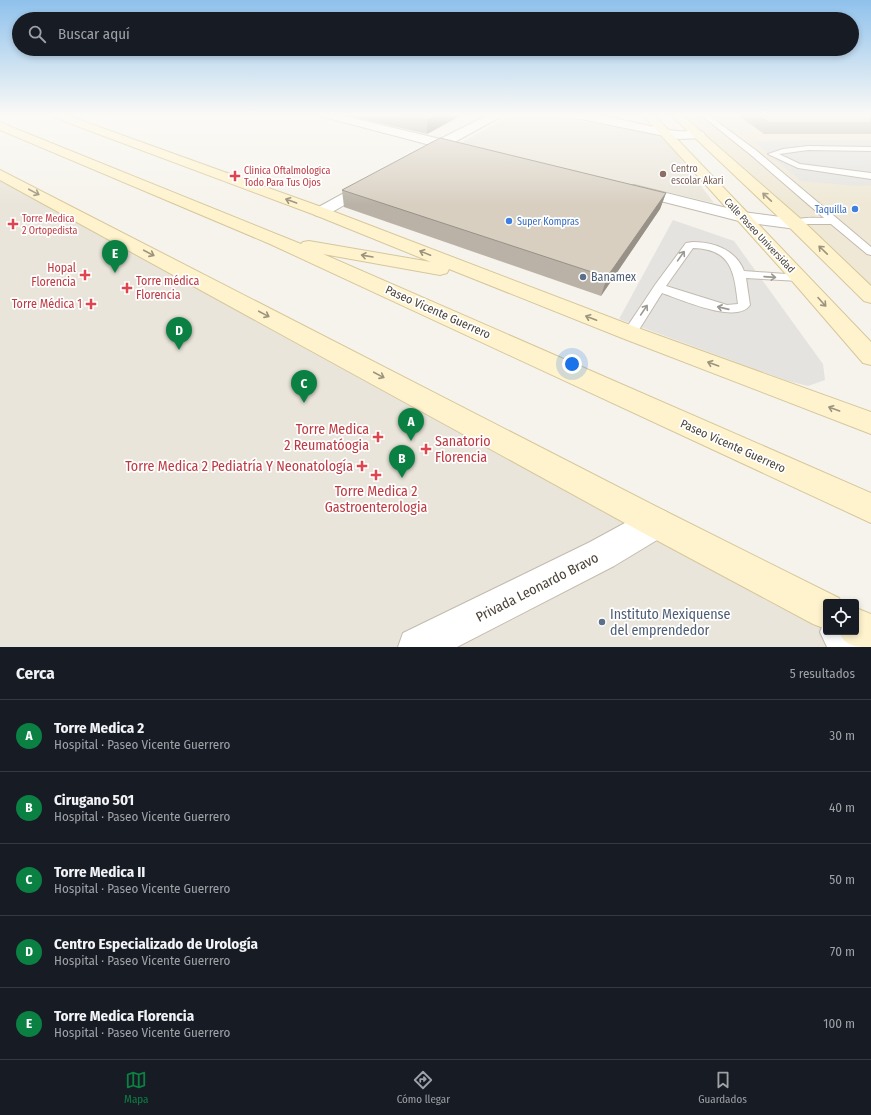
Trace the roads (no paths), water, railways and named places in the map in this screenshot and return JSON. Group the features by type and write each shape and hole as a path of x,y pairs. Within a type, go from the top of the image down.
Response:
{"main road":[{"name":"Paseo Vicente Guerrero","path":"46,145 276,240 871,508"},
{"path":"141,145 321,212 630,333 871,423"},
{"name":"Calle Paseo Universidad","path":"676,145 800,278 871,357"},
{"path":"710,145 796,224 871,297"},
{"path":"1,175 822,611"},
{"path":"276,240 488,278"},
{"path":"859,629 871,635"}],"street":[{"path":"422,155 440,145"},
{"path":"447,145 473,151"},
{"path":"321,212 381,178"},
{"path":"620,187 743,217 796,224"},
{"name":"Privada Leonardo Bravo","path":"417,647 602,554 656,523"},
{"path":"842,635 853,647"}],"lane":[{"path":"744,145 832,221 871,252"},
{"path":"772,154 782,150 802,148 871,149"},
{"path":"754,153 772,154 798,166 871,176"},
{"path":"796,224 805,221 832,221"},
{"path":"630,333 659,288 690,245 699,244 726,252 734,259 740,274 744,305 735,310 726,309 659,288"},
{"path":"740,274 800,278"}],"place":[{"name":"Centro escolar Akari","path":"663,174"},
{"name":"Clinica Oftalmologica Todo Para Tus Ojos","path":"235,176"},
{"name":"Taquilla","path":"855,209"},
{"name":"Super Kompras","path":"509,221"},
{"name":"Torre Medica 2 Ortopedista","path":"13,224"},
{"name":"Torre Medica Florencia","path":"115,273"},
{"name":"Hopal Florencia","path":"85,275"},
{"name":"Banamex","path":"583,277"},
{"name":"Torre médica Florencia","path":"127,288"},
{"name":"Torre Médica 1","path":"91,304"},
{"name":"Centro Especializado de Urología","path":"179,350"},
{"name":"Torre Medica II","path":"304,403"},
{"name":"Torre Medica 2 Reumatóogia","path":"378,437"},
{"name":"Torre Medica 2","path":"411,441"},
{"name":"Sanatorio Florencia","path":"426,449"},
{"name":"Torre Medica 2 Pediatría Y Neonatología","path":"362,466"},
{"name":"Torre Medica 2 Gastroenterologia","path":"376,475"},
{"name":"Cirugano 501","path":"402,478"},
{"name":"Instituto Mexiquense del emprendedor","path":"602,622"}]}
